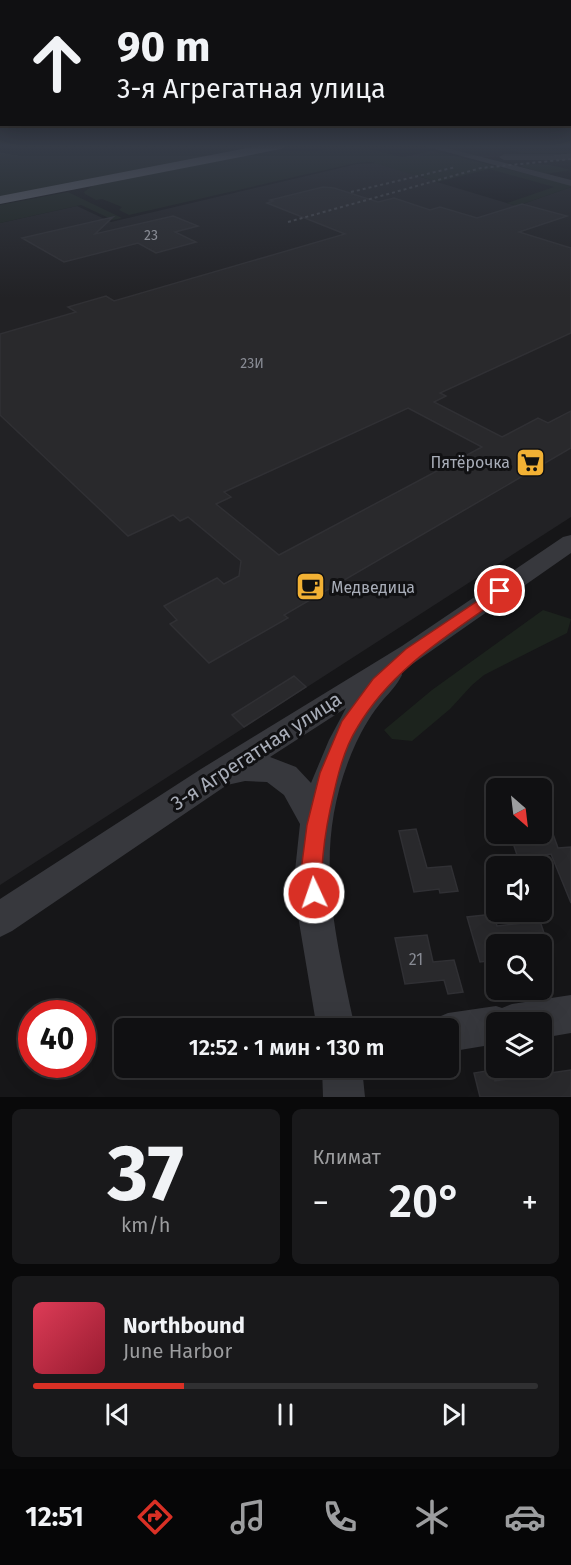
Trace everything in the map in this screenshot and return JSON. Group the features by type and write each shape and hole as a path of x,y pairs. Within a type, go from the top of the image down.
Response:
{"highway":[{"path":"0,200 19,196"}],"street":[{"name":"3-я Агрегатная улица","path":"0,919 212,778 411,653 571,542"},
{"path":"334,1018 316,915 312,871 317,825 329,773 349,726 379,684 411,653"},
{"path":"212,778 236,769 260,768 280,772 296,785 317,825"},
{"path":"552,1017 571,1014"},
{"path":"459,1031 486,1027"},
{"path":"343,1078 344,1097"}],"shaded area":[{"path":"46,196 77,196 122,218 113,220 81,205 0,223 0,205"},
{"path":"89,196 211,196 129,215 119,210 122,207 102,199 96,200"},
{"path":"220,196 484,196 517,206 545,196 571,196 571,517 0,885 0,223 77,206 111,222"},
{"path":"527,196 545,196 517,206 507,203"},
{"path":"543,610 571,619 567,633 484,675 450,709 412,741 392,739 384,730 432,690"}],"building":[{"path":"286,196 360,196 378,202 394,198 430,210 440,207 477,218 522,204 567,216 519,232 571,248 571,333 440,393 446,396 434,402 502,437 538,418 548,423 571,411 571,448 284,615 288,618 209,663 170,624 177,620 164,606 217,578 224,584 239,576 241,561 188,517 180,521 173,515 128,536 0,415 0,334 76,312 68,307 106,296 114,301 345,234 267,203 273,201 270,200","holes":["408,408 482,447 279,555 216,504 231,497 224,492"]},
{"path":"173,216 198,226 175,232 196,242 156,253 138,243 64,262 22,238 113,217 95,234"},
{"path":"294,676 306,687 244,727 232,715"},
{"path":"416,829 427,868 451,866 458,891 440,893 439,889 414,892 399,831"},
{"path":"552,834 558,848 571,847 571,903 551,854 517,856 513,844 552,844"},
{"path":"486,915 486,922 496,922 497,926 540,922 544,934 486,934 486,961 480,962 467,917"},
{"path":"427,935 433,962 454,960 463,992 448,994 444,980 405,984 395,938"},
{"path":"571,1070 571,1097 480,1097 474,1073 486,1071 486,1078 494,1078 495,1081 516,1078 552,1078 552,1073"}],"railway":[{"path":"288,222 380,196"}],"place":[{"name":"Пятёрочка","path":"531,462"},
{"name":"Медведица","path":"310,587"}],"route":[{"path":"314,893 312,871 317,825 329,773 349,726 379,684 411,653 500,591"}]}
